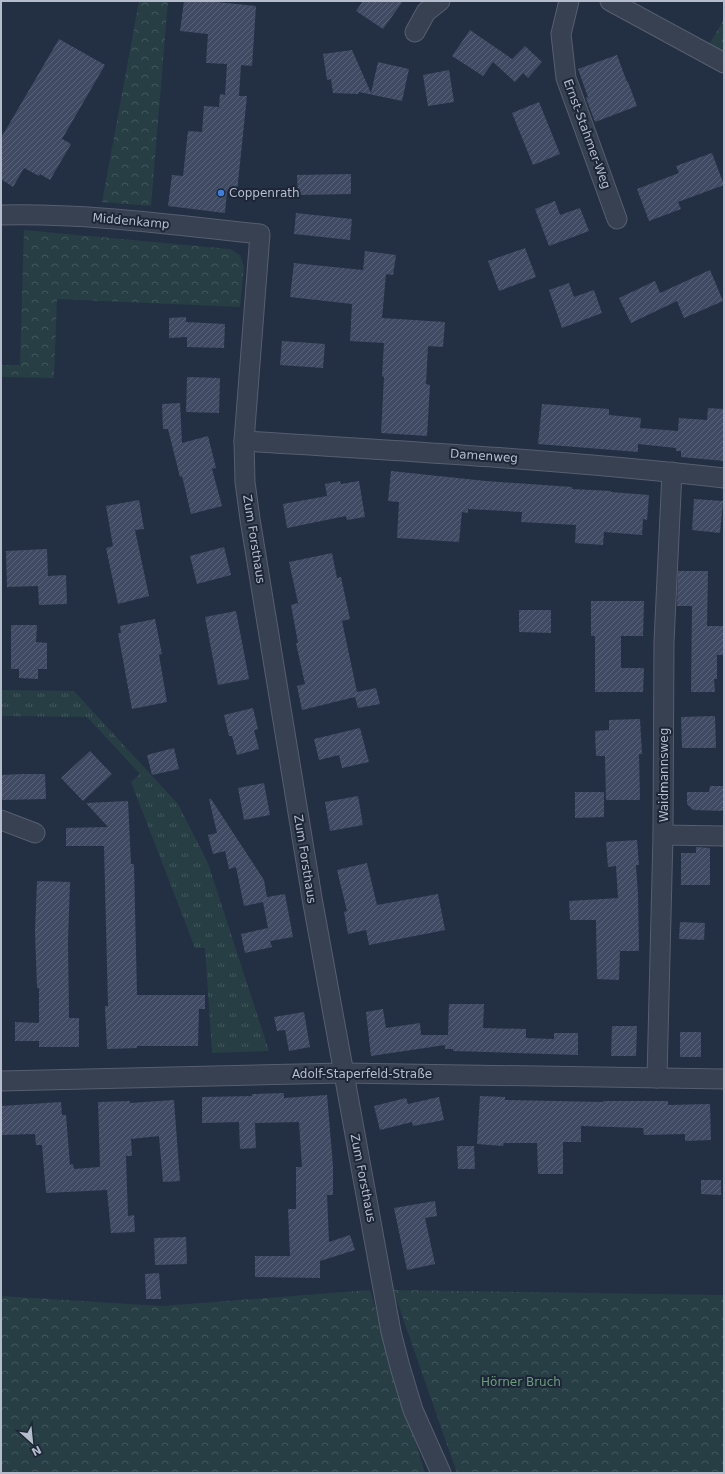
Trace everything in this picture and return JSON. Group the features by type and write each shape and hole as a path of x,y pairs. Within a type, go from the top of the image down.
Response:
{"street":[{"path":"415,32 426,12 440,1"},
{"name":"Ernst-Stahmer-Weg","path":"569,1 561,34 566,78 618,218"},
{"path":"610,1 724,63"},
{"name":"Middenkamp","path":"1,215 32,214 93,217 260,234"},
{"name":"Zum Forsthaus","path":"260,234 244,442 245,482 312,898 391,1332 413,1410 441,1473"},
{"name":"Damenweg","path":"244,442 438,453 672,472 724,478"},
{"name":"Waidmannsweg","path":"657,1078 663,835 664,642 672,472"},
{"path":"1,820 35,833"},
{"path":"663,835 724,836"},
{"name":"Adolf-Staperfeld-Straße","path":"1,1082 343,1073 724,1080"}],"green space":[{"path":"139,1 168,1 151,206 102,202"},
{"path":"724,19 724,66 703,55"},
{"path":"24,230 230,249 240,255 244,267 240,307 57,299 54,378 1,377 1,365 20,365"},
{"path":"1,690 74,691 178,804 208,863 269,1051 212,1053 205,948 195,948 131,782 140,774 87,717 1,716"},
{"path":"370,1290 425,1473 1,1473 1,1296 162,1306"},
{"name":"Hörner Bruch","path":"393,1290 724,1295 724,1473 457,1473"}],"building":[{"path":"184,1 216,1 256,6 252,66 241,65 239,96 247,96 237,192 227,191 225,213 168,206 172,175 183,176 188,131 202,132 204,106 219,107 220,94 225,95 227,64 206,63 208,34 180,31"},
{"path":"363,1 403,1 383,29 356,11"},
{"path":"470,30 512,59 525,46 542,62 528,78 523,73 515,82 493,62 483,76 452,56"},
{"path":"59,39 105,65 62,139 71,144 50,180 40,174 39,176 24,168 13,187 1,179 1,138"},
{"path":"352,50 371,93 378,62 409,69 402,101 359,92 358,94 333,93 331,79 327,80 323,54"},
{"path":"617,55 637,106 595,122 586,98 588,97 578,69"},
{"path":"449,70 454,102 428,106 423,75"},
{"path":"539,102 560,154 533,165 512,113"},
{"path":"712,153 724,185 678,202 681,209 649,221 637,189 679,173 676,166"},
{"path":"351,174 351,194 298,195 297,175"},
{"path":"555,201 560,215 580,208 589,231 549,246 535,209"},
{"path":"296,213 352,219 350,240 294,234"},
{"path":"525,248 536,277 499,291 488,261"},
{"path":"365,251 396,255 393,275 386,274 382,318 445,322 443,347 428,346 426,384 430,385 427,436 381,433 384,343 350,341 352,304 290,297 294,263 363,270"},
{"path":"710,270 723,301 684,318 677,301 631,323 619,298 655,281 660,293"},
{"path":"569,283 574,297 594,290 602,313 562,328 549,290"},
{"path":"186,317 186,322 225,324 224,348 187,347 187,337 169,338 169,318"},
{"path":"282,341 325,344 323,368 280,365"},
{"path":"187,377 220,378 219,413 186,412"},
{"path":"180,403 182,443 208,436 216,468 212,469 222,506 191,514 182,476 180,477 168,429 163,429 162,404"},
{"path":"542,404 609,409 609,415 641,418 640,428 678,431 679,418 707,420 708,408 724,409 724,461 681,457 681,451 676,451 676,448 638,444 638,452 538,444"},
{"path":"391,471 649,495 647,520 643,519 642,535 604,532 603,545 575,543 576,525 521,522 522,512 468,509 468,513 462,512 459,542 397,538 399,502 388,501"},
{"path":"340,481 341,484 359,481 365,517 347,520 346,516 287,528 283,504 327,496 325,484"},
{"path":"694,499 723,501 720,533 692,530"},
{"path":"139,500 144,529 135,530 149,596 118,604 106,548 113,546 106,506"},
{"path":"224,547 231,575 197,584 190,556"},
{"path":"47,549 48,576 66,575 67,604 39,605 38,586 7,587 6,551"},
{"path":"332,553 337,578 341,577 350,619 342,621 357,692 376,688 380,704 358,708 355,697 302,710 297,686 305,684 296,643 298,643 291,605 298,603 289,562"},
{"path":"678,571 708,571 707,626 724,626 724,655 717,655 717,679 714,679 715,692 691,692 692,606 677,606"},
{"path":"591,601 644,601 643,636 621,636 621,668 644,668 643,692 595,692 595,636 591,636"},
{"path":"519,610 551,610 551,633 519,632"},
{"path":"236,611 249,679 218,685 205,617"},
{"path":"155,619 162,654 159,655 167,702 132,709 118,633 121,633 120,626"},
{"path":"11,625 37,625 36,642 47,643 47,669 38,669 38,679 19,678 19,669 11,669"},
{"path":"253,708 258,729 254,730 259,749 237,755 232,736 229,736 224,715"},
{"path":"715,716 716,748 682,748 681,717"},
{"path":"640,719 642,754 639,754 640,800 606,800 605,756 596,756 595,731 609,730 609,720"},
{"path":"360,728 369,762 342,768 339,755 319,760 314,739"},
{"path":"174,748 179,769 152,775 147,755"},
{"path":"90,751 112,774 83,801 61,778"},
{"path":"45,774 46,799 1,800 1,775"},
{"path":"264,783 270,815 244,820 238,788"},
{"path":"710,786 724,786 724,811 693,810 687,804 687,792 709,792"},
{"path":"575,792 604,792 604,817 575,818"},
{"path":"358,796 363,825 330,831 325,802"},
{"path":"209,799 211,799 264,880 267,897 285,894 293,937 270,941 272,947 245,953 241,934 268,928 263,902 244,906 236,867 229,869 225,851 213,854 208,835 217,833"},
{"path":"128,801 131,864 134,864 137,995 205,995 205,1009 199,1009 198,1046 137,1046 137,1048 107,1049 105,1006 108,1006 104,846 66,846 66,828 108,827 86,803"},
{"path":"637,840 639,865 636,865 639,951 620,951 619,980 597,979 596,920 570,920 569,901 618,898 616,866 608,867 606,842"},
{"path":"696,847 710,848 710,885 681,885 681,853 696,853"},
{"path":"367,863 377,905 438,894 445,930 369,945 366,930 348,934 344,912 347,911 337,870"},
{"path":"37,881 70,882 68,941 69,1018 79,1018 79,1047 39,1047 39,1041 15,1041 15,1022 39,1023 39,988 37,988 35,931"},
{"path":"680,922 705,923 704,940 679,939"},
{"path":"449,1004 484,1004 483,1028 526,1029 526,1038 554,1039 554,1033 578,1033 578,1055 453,1051 453,1049 445,1049 445,1045 371,1056 366,1012 383,1009 386,1028 420,1023 421,1035 448,1035"},
{"path":"304,1012 310,1047 289,1051 285,1030 277,1031 274,1017"},
{"path":"612,1026 637,1026 636,1056 611,1056"},
{"path":"680,1032 701,1032 701,1057 680,1057"},
{"path":"284,1093 284,1098 327,1095 333,1166 333,1195 327,1195 329,1242 350,1235 355,1250 320,1261 320,1278 255,1277 255,1256 290,1256 288,1209 296,1209 296,1167 302,1167 299,1122 255,1123 256,1148 240,1149 239,1122 202,1123 202,1097 252,1096 252,1094"},
{"path":"480,1096 505,1097 505,1100 603,1102 668,1101 668,1105 710,1104 711,1140 685,1141 685,1134 644,1135 643,1128 581,1126 581,1142 563,1142 563,1174 538,1174 537,1143 504,1143 503,1146 477,1144"},
{"path":"439,1097 444,1120 413,1126 412,1122 380,1130 374,1106 406,1098 408,1104"},
{"path":"174,1100 180,1181 163,1182 159,1136 131,1139 132,1156 126,1156 128,1216 134,1215 135,1232 111,1233 107,1190 46,1193 42,1145 36,1145 35,1134 1,1135 1,1106 61,1102 62,1115 66,1115 70,1165 73,1164 74,1169 100,1167 98,1102 130,1101 130,1103"},
{"path":"457,1146 474,1146 475,1169 458,1169"},
{"path":"701,1180 721,1180 721,1195 701,1194"},
{"path":"435,1201 437,1216 425,1218 435,1264 407,1270 394,1208"},
{"path":"186,1237 187,1264 155,1265 154,1238"},
{"path":"159,1273 161,1299 146,1299 145,1274"}],"place":[{"name":"Coppenrath","path":"221,193"}]}
